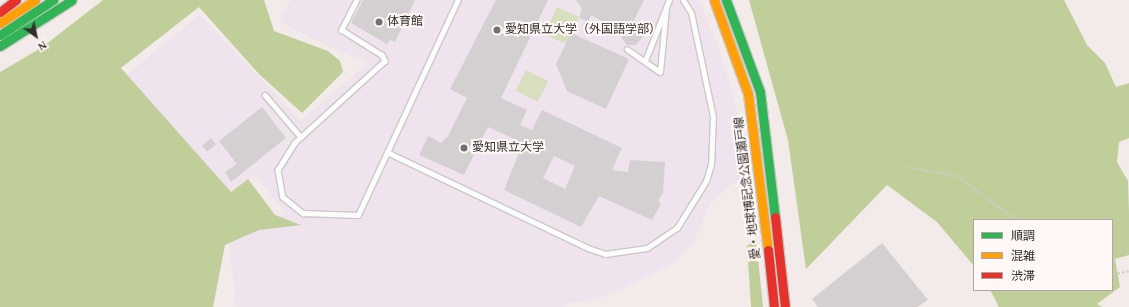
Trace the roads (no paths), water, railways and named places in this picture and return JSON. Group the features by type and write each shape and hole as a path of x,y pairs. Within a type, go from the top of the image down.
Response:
{"main road":[{"path":"0,12 16,0"},
{"path":"0,23 35,0"},
{"path":"0,35 53,0"},
{"path":"0,46 72,0"},
{"name":"愛・地球博記念公園瀬戸線","path":"714,0 748,94 758,153 774,307"},
{"name":"愛・地球博記念公園瀬戸線","path":"726,0 760,92 785,307"}],"lane":[{"path":"357,0 342,30 382,55 385,61 300,137 278,170 278,180 283,197 303,213 358,215 458,0"},
{"path":"644,61 669,0"},
{"path":"387,152 588,248 605,254 647,248 677,228 706,181 711,165 714,117 691,13 683,0"},
{"path":"627,49 660,72 666,10"},
{"path":"265,95 300,137"}],"place":[{"name":"体育館","path":"379,22"},
{"name":"愛知県立大学（外国語学部）","path":"497,30"},
{"name":"愛知県立大学","path":"464,148"}]}
